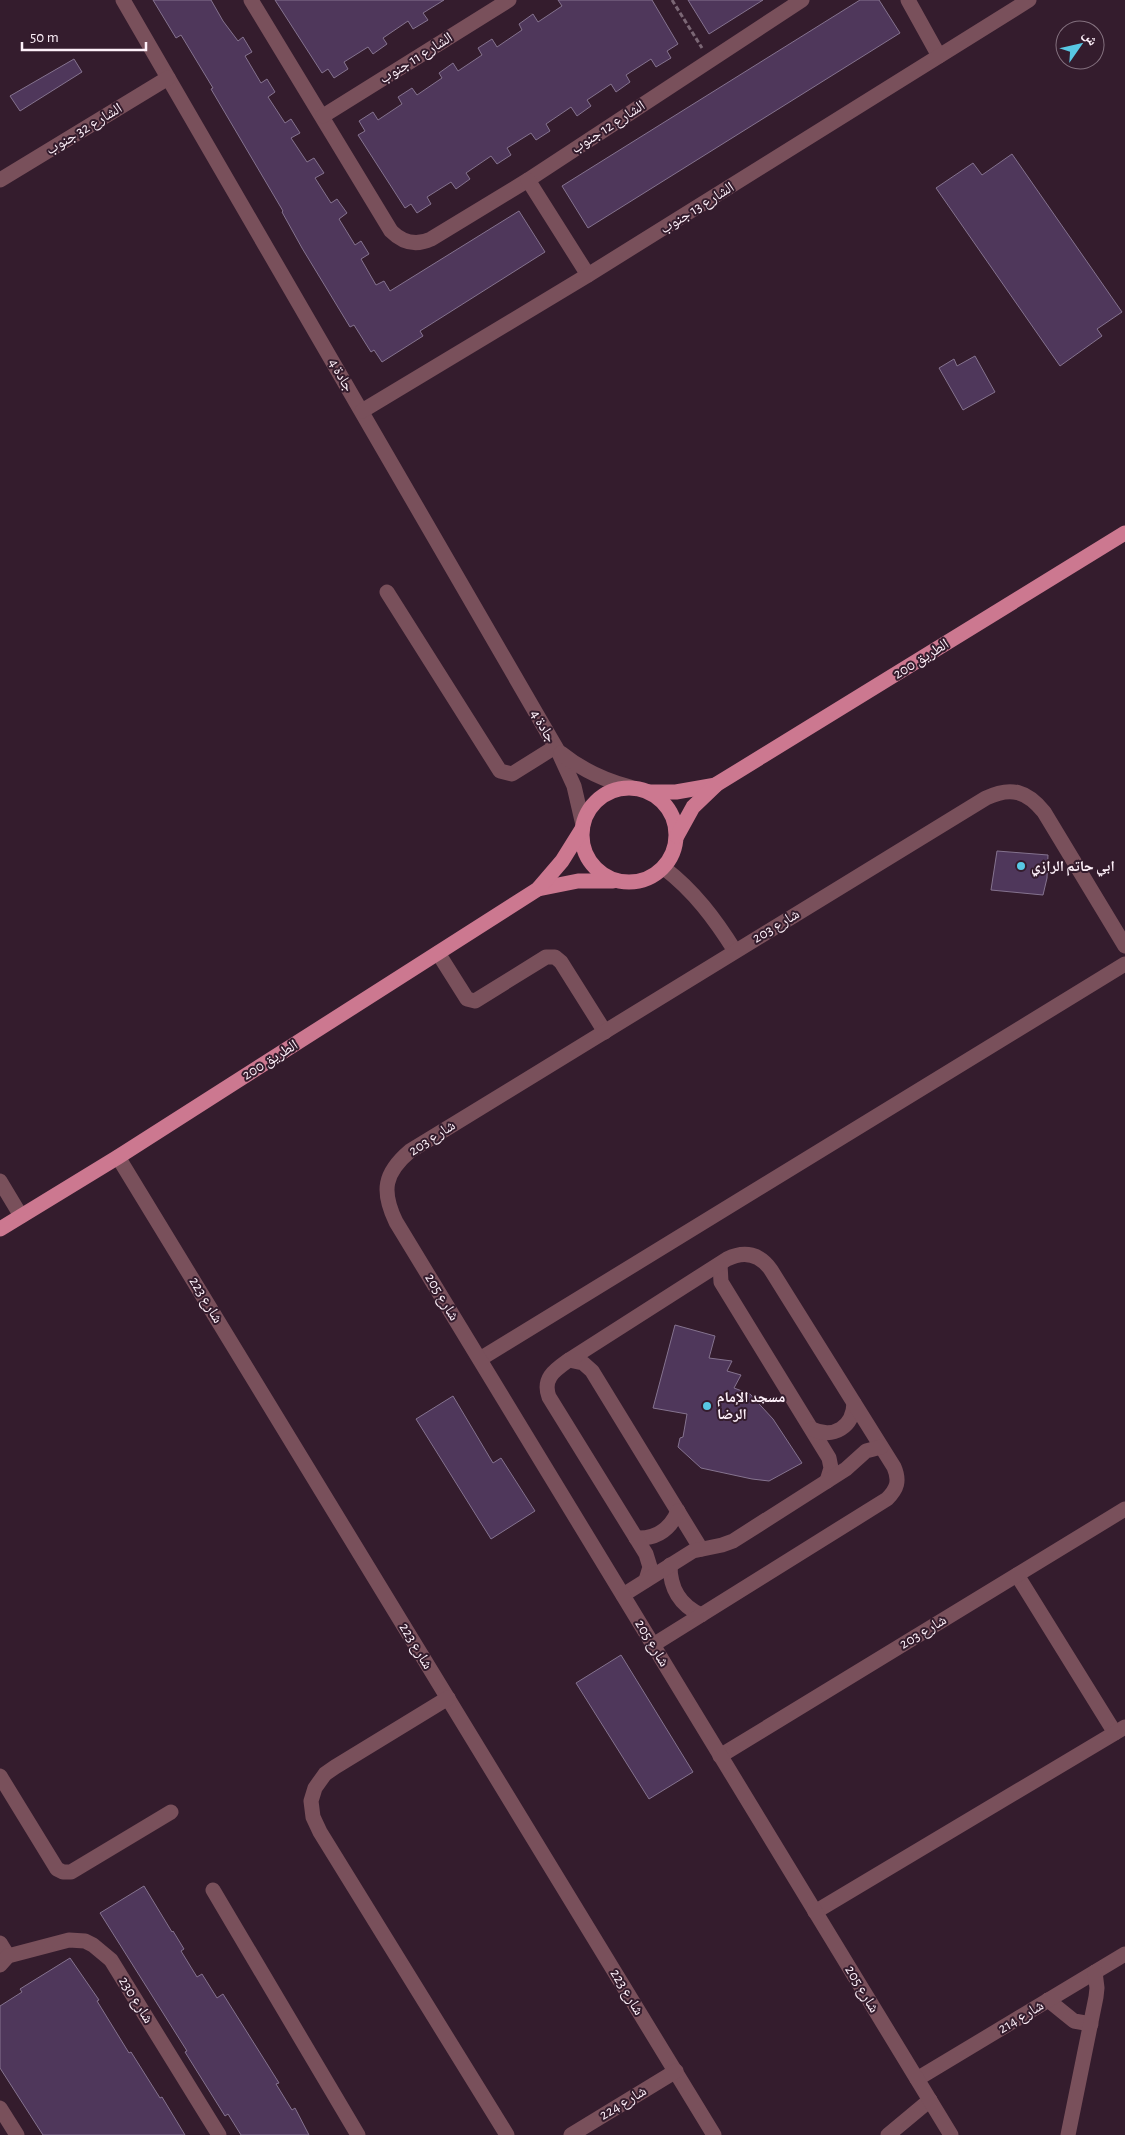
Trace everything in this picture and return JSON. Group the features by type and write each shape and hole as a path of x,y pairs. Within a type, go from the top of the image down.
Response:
{"main road":[{"name":"الطريق 200","path":"677,836 693,807 717,784 1125,533"},
{"name":"الطريق 200","path":"649,792 683,791 717,784"},
{"path":"630,787 649,792 662,801 672,814 677,836 673,853 664,868 654,875 644,880 620,882 597,870 589,860 584,848 582,827 589,810 599,798 609,792 630,787"},
{"name":"الطريق 200","path":"0,1229 118,1157 538,890 562,861 582,827"},
{"name":"الطريق 200","path":"538,890 578,881 620,882"}],"street":[{"name":"جادة 4","path":"123,0 557,749 574,786 582,827"},
{"path":"251,0 323,116"},
{"name":"الشارع 11 جنوب","path":"323,116 509,0"},
{"name":"الشارع 12 جنوب","path":"323,116 391,231 403,240 424,242 528,180 802,0"},
{"path":"908,0 939,56"},
{"name":"الشارع 13 جنوب","path":"362,411 588,275 1029,0"},
{"name":"الشارع 32 جنوب","path":"0,180 168,78"},
{"path":"528,180 588,275"},
{"path":"387,592 500,772 512,774 557,749"},
{"name":"جادة 4","path":"557,749 591,774 610,782 630,787"},
{"name":"شارع 203","path":"387,1182 400,1159 410,1151 986,798 999,792 1011,791 1024,794 1036,801 1125,946"},
{"path":"664,868 693,893 707,909 735,951"},
{"path":"438,953 467,999 475,1001 546,958 555,958 561,962 605,1032"},
{"path":"480,1359 1125,964"},
{"name":"شارع 223","path":"118,1157 714,2135"},
{"path":"0,1181 21,1216"},
{"name":"شارع 205","path":"387,1182 387,1195 396,1222 950,2135"},
{"path":"646,1580 650,1567 649,1560 549,1397 546,1386 550,1376 569,1360 720,1264 742,1254 760,1258 766,1263 882,1447 898,1475 896,1488 887,1500 653,1645"},
{"path":"720,1264 721,1282 829,1458 831,1468 828,1481"},
{"path":"569,1360 583,1363 592,1371 701,1549"},
{"path":"812,1429 826,1434 841,1429 852,1418 854,1403"},
{"path":"623,1595 693,1551 733,1541 846,1469 866,1451 882,1447"},
{"name":"شارع 203","path":"720,1756 1125,1509"},
{"path":"636,1538 645,1538 662,1532 669,1527 678,1511"},
{"path":"670,1565 672,1586 677,1595 692,1610 701,1615"},
{"path":"815,1912 1120,1730 1017,1575"},
{"path":"448,1698 330,1770 312,1794 313,1817 320,1832 506,2135"},
{"path":"0,1776 57,1869 63,1872 71,1872 171,1812"},
{"path":"213,1890 358,2135"},
{"name":"شارع 230","path":"0,1943 4,1960 69,1940 77,1940 93,1945 105,1953 219,2135"},
{"name":"شارع 214","path":"917,2079 1125,1954"},
{"path":"1068,2135 1097,1988 1095,1972"},
{"path":"1048,2000 1074,2021 1091,2024"},
{"name":"شارع 224","path":"571,2135 676,2071"},
{"path":"888,2135 930,2100"},
{"path":"0,2108 17,2135"}],"path":[{"path":"672,0 710,60"}],"building":[{"path":"153,0 211,0 223,21 238,41 243,37 252,52 245,56 261,83 267,79 275,92 268,97 285,123 291,119 300,133 291,138 307,162 314,158 324,173 315,178 331,203 337,199 347,213 339,219 355,245 361,241 369,254 361,259 376,285 384,281 390,291 519,211 545,252 420,331 423,336 382,362 374,350 371,352 354,325 350,327 302,248 283,211 211,89 213,88 181,35 176,38"},
{"path":"275,0 444,0 423,13 428,20 413,29 408,21 383,38 387,44 373,54 368,47 344,62 348,69 334,78 328,69 322,73"},
{"path":"558,0 652,0 678,44 667,51 671,58 656,67 651,59 626,75 630,82 616,92 611,84 587,100 591,106 577,116 571,107 546,124 550,131 536,140 531,133 507,148 511,155 497,164 491,156 466,173 470,179 456,189 451,182 427,197 431,204 417,213 411,204 405,208 358,135 365,131 359,121 373,112 378,120 402,104 398,97 412,88 417,95 442,78 439,73 453,63 458,71 482,55 478,48 492,39 497,47 522,30 519,24 533,14 538,22 562,6"},
{"path":"688,0 763,0 709,34"},
{"path":"860,0 879,0 900,33 588,228 562,186"},
{"path":"74,59 82,72 20,111 10,96"},
{"path":"1012,154 1122,312 1097,329 1102,336 1060,366 936,188 973,163 982,175"},
{"path":"975,356 995,392 963,410 939,368 954,359 957,366"},
{"name":"ابي حاتم الرازي","path":"997,851 1048,855 1047,878 1043,895 991,890"},
{"name":"مسجد الإمام الرضا","path":"675,1325 715,1336 709,1358 732,1361 727,1371 741,1375 734,1388 750,1394 773,1419 802,1463 769,1481 752,1479 701,1468 678,1447 680,1438 683,1437 687,1414 653,1408"},
{"path":"453,1396 493,1463 501,1458 535,1511 491,1539 416,1419"},
{"path":"621,1655 693,1772 649,1799 576,1683"},
{"path":"144,1886 184,1949 181,1951 197,1977 202,1974 217,1998 223,1994 279,2083 276,2084 292,2110 295,2108 309,2135 241,2135 228,2114 225,2116 185,2052 187,2051 100,1913"},
{"path":"70,1958 99,2000 97,2001 129,2053 131,2052 160,2098 162,2097 185,2135 43,2135 0,2068 0,2006 22,1992 20,1989"}],"place":[{"name":"ابي حاتم الرازي","path":"1021,866"},
{"name":"مسجد الإمام الرضا","path":"707,1406"}]}
